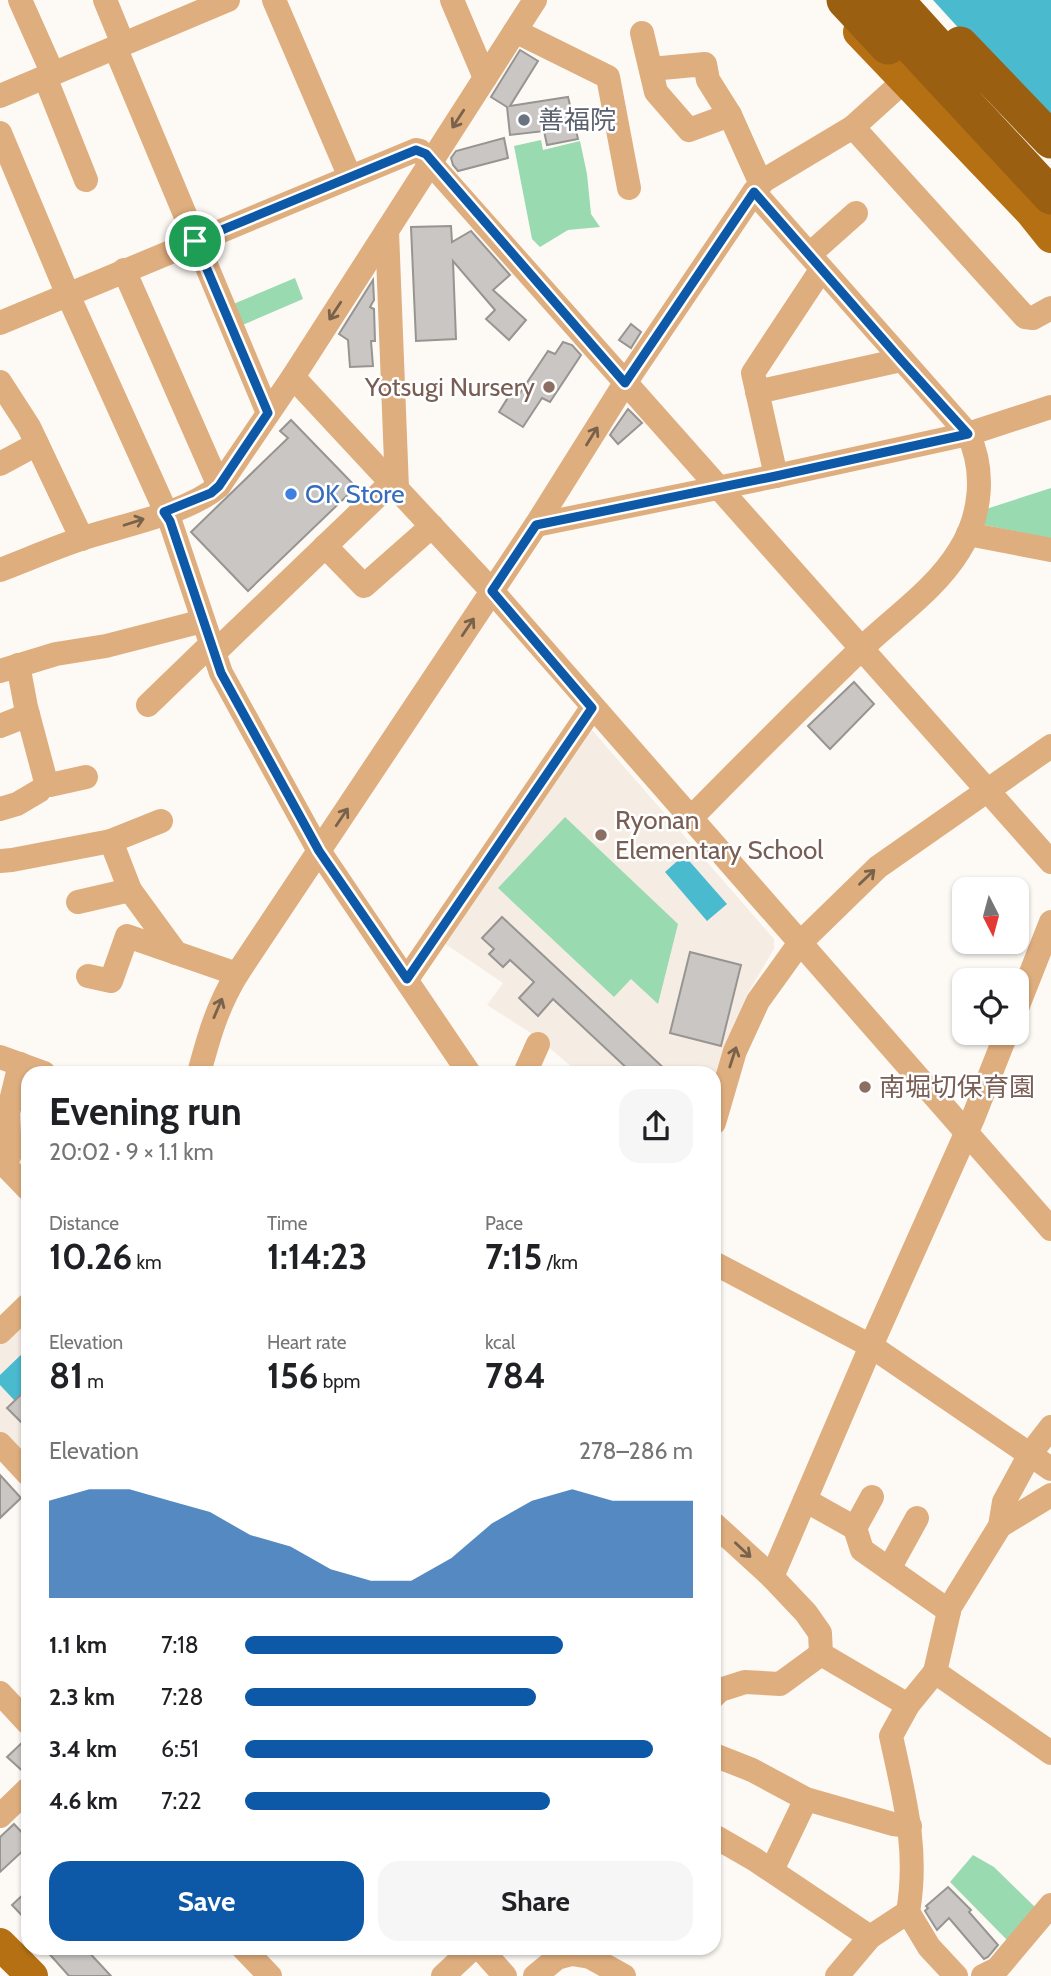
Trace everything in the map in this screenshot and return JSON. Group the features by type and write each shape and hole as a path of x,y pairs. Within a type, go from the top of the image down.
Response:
{"highway":[{"path":"845,0 1044,211"},
{"path":"869,0 1044,211"},
{"path":"895,0 1051,172"},
{"path":"919,0 1051,140"}],"main road":[{"path":"829,0 904,80 1044,211"},
{"path":"882,0 929,50 1044,211 1051,237"},
{"path":"0,1944 32,1976"}],"street":[{"path":"20,0 86,180"},
{"path":"105,0 119,46 195,241 268,413"},
{"path":"0,96 119,46 190,7 228,0"},
{"path":"274,0 350,177"},
{"path":"452,0 485,78"},
{"path":"0,570 82,538 164,512 211,493 219,486 387,231 424,155 485,78 535,0"},
{"path":"515,31 608,77 629,188"},
{"path":"642,33 656,92 689,130 730,115"},
{"path":"651,69 705,64 708,80 730,115 758,188 816,262 968,434 978,458 979,474 979,493 968,534 944,572 860,649 690,819"},
{"path":"201,1066 213,1021 237,974 536,525 625,383 758,188 853,127 904,80"},
{"path":"853,127 1025,317 1033,318 1051,308"},
{"path":"0,133 68,295 170,521 221,673 319,851 464,1066"},
{"path":"0,323 350,177 424,155"},
{"path":"424,155 1051,862"},
{"path":"776,476 753,373 816,262 856,213"},
{"path":"387,231 394,485"},
{"path":"124,270 219,486"},
{"path":"757,392 901,360"},
{"path":"293,377 492,591 1051,1229"},
{"path":"1,386 37,444 82,538"},
{"path":"536,525 968,434 1051,407"},
{"path":"0,464 37,444"},
{"path":"148,705 394,485"},
{"path":"325,546 364,586 432,526"},
{"path":"968,534 1051,550"},
{"path":"86,777 50,785 46,782 28,715 9,668 56,654 106,646 203,621"},
{"path":"407,979 592,708"},
{"path":"0,726 28,715"},
{"path":"721,1099 735,1051 758,1000 799,944 878,867 1051,746"},
{"path":"0,809 17,804 39,792"},
{"path":"0,860 111,841 161,821"},
{"path":"111,841 130,890 176,953"},
{"path":"78,902 130,890"},
{"path":"1029,978 1051,922"},
{"path":"88,976 111,981 127,936 237,974"},
{"path":"528,1066 538,1044"},
{"path":"772,1577 871,1346 967,1133 1002,1045"},
{"path":"10,1061 10,1154 5,1165 21,1182"},
{"path":"721,1267 871,1346 1051,1469"},
{"path":"0,1332 21,1312"},
{"path":"956,1976 929,1947 908,1912 912,1837 891,1736 908,1706 935,1672 949,1611 1000,1525 1004,1502 1030,1454 1051,1427"},
{"path":"0,1444 21,1466"},
{"path":"1000,1525 1051,1495"},
{"path":"855,1528 872,1497"},
{"path":"805,1500 855,1528 862,1550 949,1611"},
{"path":"889,1569 917,1518"},
{"path":"721,1530 772,1577 806,1613 820,1633 821,1654"},
{"path":"721,1690 745,1682 779,1684 821,1654"},
{"path":"821,1654 908,1706"},
{"path":"935,1672 1051,1753"},
{"path":"0,1693 21,1716"},
{"path":"721,1758 752,1770 806,1799 893,1824 910,1826"},
{"path":"0,1816 21,1796"},
{"path":"772,1870 806,1799"},
{"path":"721,1840 772,1870 870,1937"},
{"path":"996,1973 1051,1905"},
{"path":"837,1976 870,1937 908,1912"},
{"path":"250,1955 270,1976"},
{"path":"443,1976 466,1955"},
{"path":"486,1955 505,1976"},
{"path":"535,1976 565,1959 590,1956 624,1976"}],"shaded area":[{"name":"Ryonan Elementary School","path":"592,730 774,939 774,949 748,993 721,1070 721,1066 571,1066 534,1035 487,1005 503,983 444,943"},
{"path":"21,1322 21,1456 0,1433 0,1341"}],"green space":[{"path":"541,140 543,150 580,141 591,214 600,227 568,230 540,247 532,239 514,146"},
{"path":"295,278 303,299 240,326 231,305"},
{"path":"1051,488 1051,539 980,524 983,510"},
{"path":"565,817 678,924 658,1004 631,979 614,997 498,888"},
{"path":"973,1855 994,1867 1036,1908 1008,1941 950,1882"}],"water":[{"path":"933,0 1051,0 1051,129 1046,124"},
{"path":"684,855 727,904 707,921 665,872"},
{"path":"21,1355 21,1395 15,1401 0,1385 0,1375"}],"building":[{"path":"520,50 538,61 510,106 568,97 578,139 547,145 544,131 510,135 507,107 491,97"},
{"path":"504,138 508,158 458,171 453,165 451,158 456,151"},
{"path":"451,226 452,242 471,231 510,275 493,290 526,320 509,340 486,319 495,310 453,261 456,339 416,341 411,227"},
{"path":"373,280 374,300 370,307 374,309 375,341 371,341 373,366 350,367 348,340 339,334"},
{"path":"631,324 641,332 631,348 619,340"},
{"path":"563,342 572,345 581,355 550,402 542,398 523,427 499,412 512,391 518,396 548,351 555,354"},
{"path":"628,409 642,423 618,444 610,435"},
{"path":"291,420 356,487 248,591 191,532 288,438 280,431"},
{"path":"854,682 874,704 830,749 808,726"},
{"path":"502,917 662,1066 625,1066 553,999 538,1016 519,998 534,982 510,960 503,967 489,954 494,949 482,938"},
{"path":"690,952 741,965 721,1046 670,1033"},
{"path":"21,1395 21,1422 7,1408"},
{"path":"0,1475 21,1498 0,1518"},
{"path":"21,1744 21,1770 7,1757"},
{"path":"14,1824 21,1832 21,1852 0,1872 0,1837"},
{"path":"948,1887 971,1910 969,1912 998,1945 988,1957 984,1959 949,1918 937,1930 925,1911 928,1908 926,1906"},
{"path":"21,1897 21,1915 12,1905"},
{"path":"50,1955 92,1955 111,1976 69,1976"}],"place":[{"name":"善福院","path":"524,120"},
{"name":"Yotsugi Nursery","path":"549,387"},
{"name":"OK Store","path":"291,494"},
{"name":"Ryonan Elementary School","path":"601,835"},
{"name":"南堀切保育園","path":"865,1087"}],"route":[{"path":"420,150 625,383 754,192 968,434 536,525 492,591 592,708 407,979 319,851 221,673 170,521 164,512 211,493 219,486 268,413 195,241 420,150"}]}
